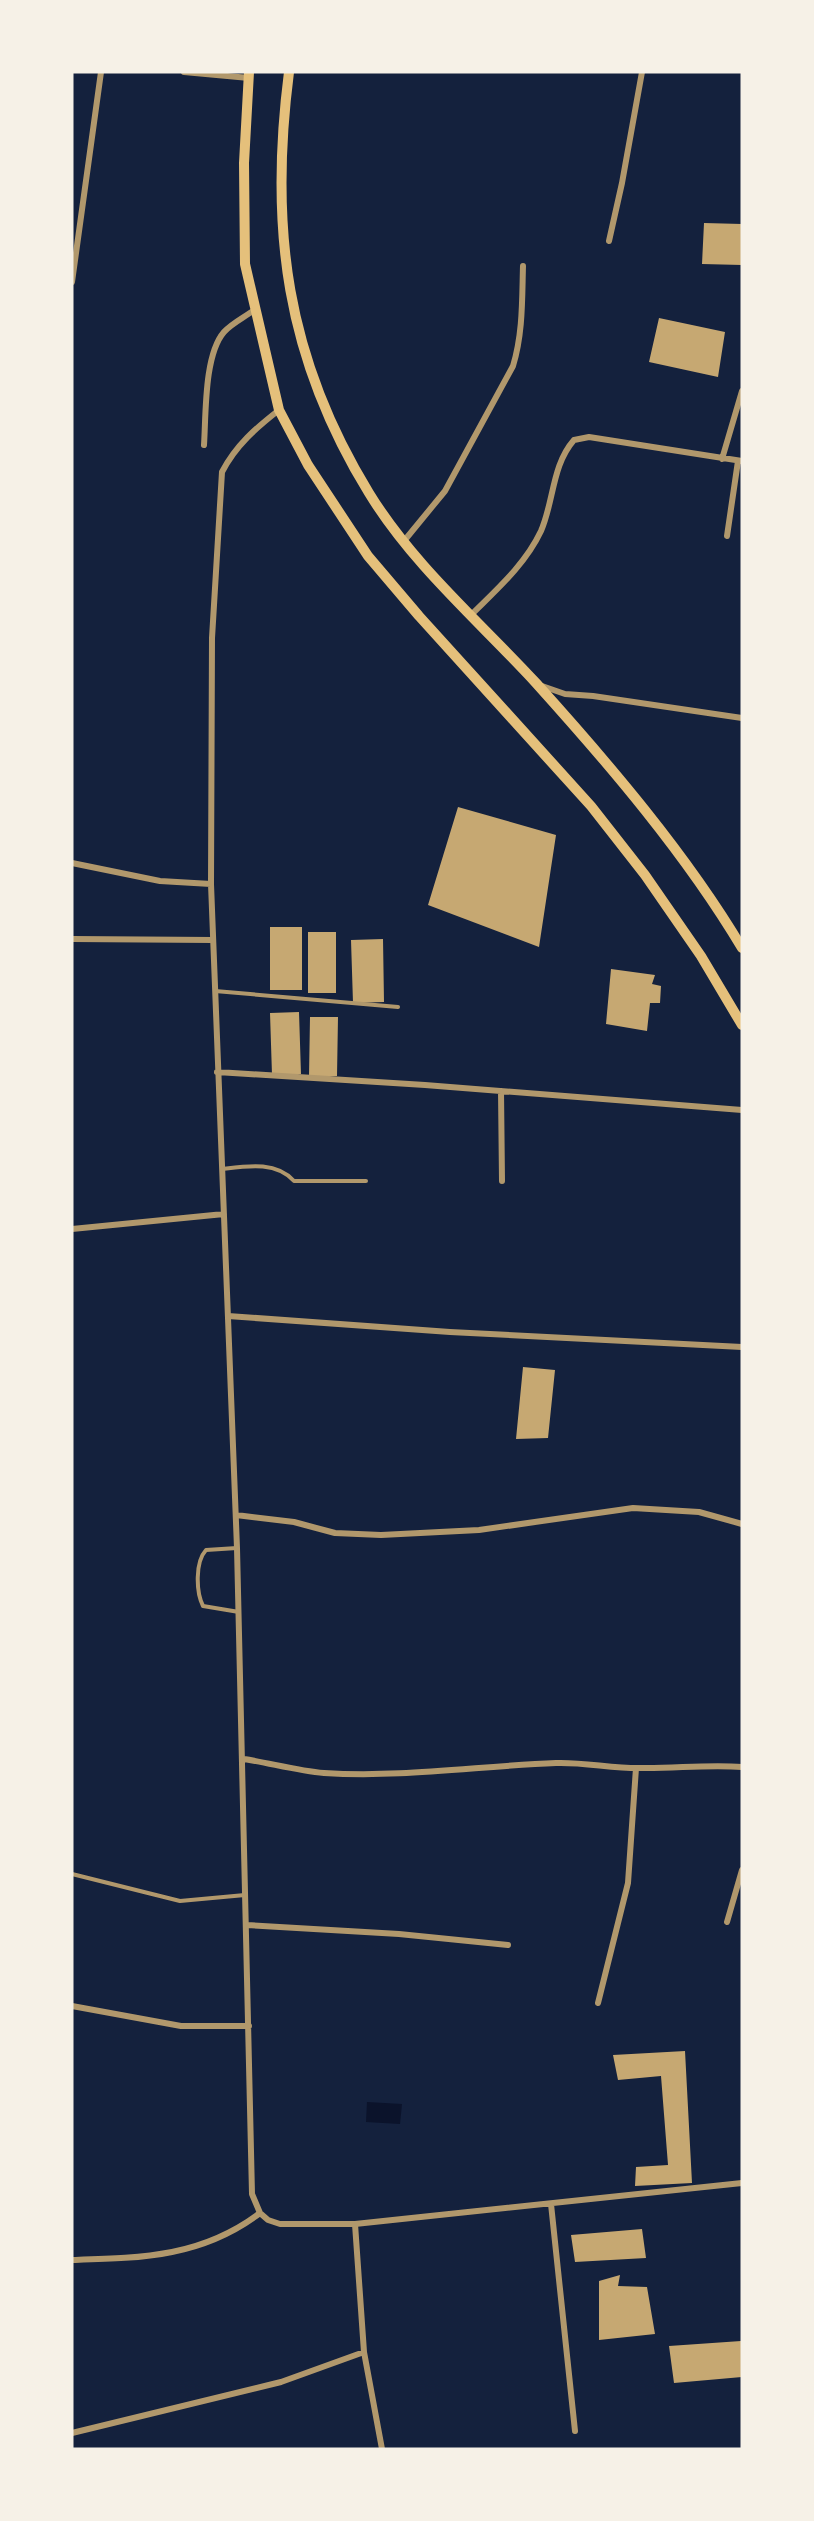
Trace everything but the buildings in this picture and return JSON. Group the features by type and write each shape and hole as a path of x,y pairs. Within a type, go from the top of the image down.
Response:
{"main road":[{"path":"289,72 281,130 280,209 296,327 317,393 340,440 370,495 404,541 470,616 536,683 687,866 742,948"},
{"path":"249,75 243,225 245,264 279,410 308,465 368,556 419,616 591,806 645,875 701,956 742,1025"}],"street":[{"path":"72,282 101,72"},
{"path":"184,72 249,75"},
{"path":"609,241 642,72"},
{"path":"404,541 445,491 513,366 519,345 522,317 523,266"},
{"path":"204,445 207,393 218,341 225,330 254,310"},
{"path":"722,459 742,390"},
{"path":"279,410 245,438 232,454 222,472 212,638 211,884 240,1612 252,2194 260,2213 268,2220 280,2224 355,2224 742,2184"},
{"path":"470,616 512,574 529,552 542,530 560,464 574,440 589,437 740,461 727,536"},
{"path":"536,683 565,694 742,718"},
{"path":"72,863 160,881 211,884"},
{"path":"72,939 213,940"},
{"path":"217,1072 742,1110"},
{"path":"501,1091 502,1181"},
{"path":"72,1229 224,1215"},
{"path":"228,1316 450,1332 742,1347"},
{"path":"236,1515 294,1522 335,1533 381,1535 479,1530 633,1508 699,1512 742,1524"},
{"path":"244,1759 321,1773 373,1775 452,1772 556,1763 636,1768 718,1765 742,1767"},
{"path":"598,2003 628,1883 636,1768"},
{"path":"727,1922 742,1870"},
{"path":"247,1925 399,1934 508,1945"},
{"path":"72,2006 181,2026 249,2026"},
{"path":"551,2204 575,2431"},
{"path":"72,2260 165,2254 202,2246 230,2234 260,2213"},
{"path":"355,2224 364,2352 382,2449"},
{"path":"72,2433 281,2382 364,2352"}],"lane":[{"path":"214,991 398,1007"},
{"path":"222,1169 259,1165 286,1172 294,1181 366,1182"},
{"path":"237,1548 206,1550 200,1556 198,1596 203,1606 240,1612"},
{"path":"72,1874 180,1901 246,1895"}],"water":[{"path":"367,2102 402,2104 400,2124 366,2122"}]}
